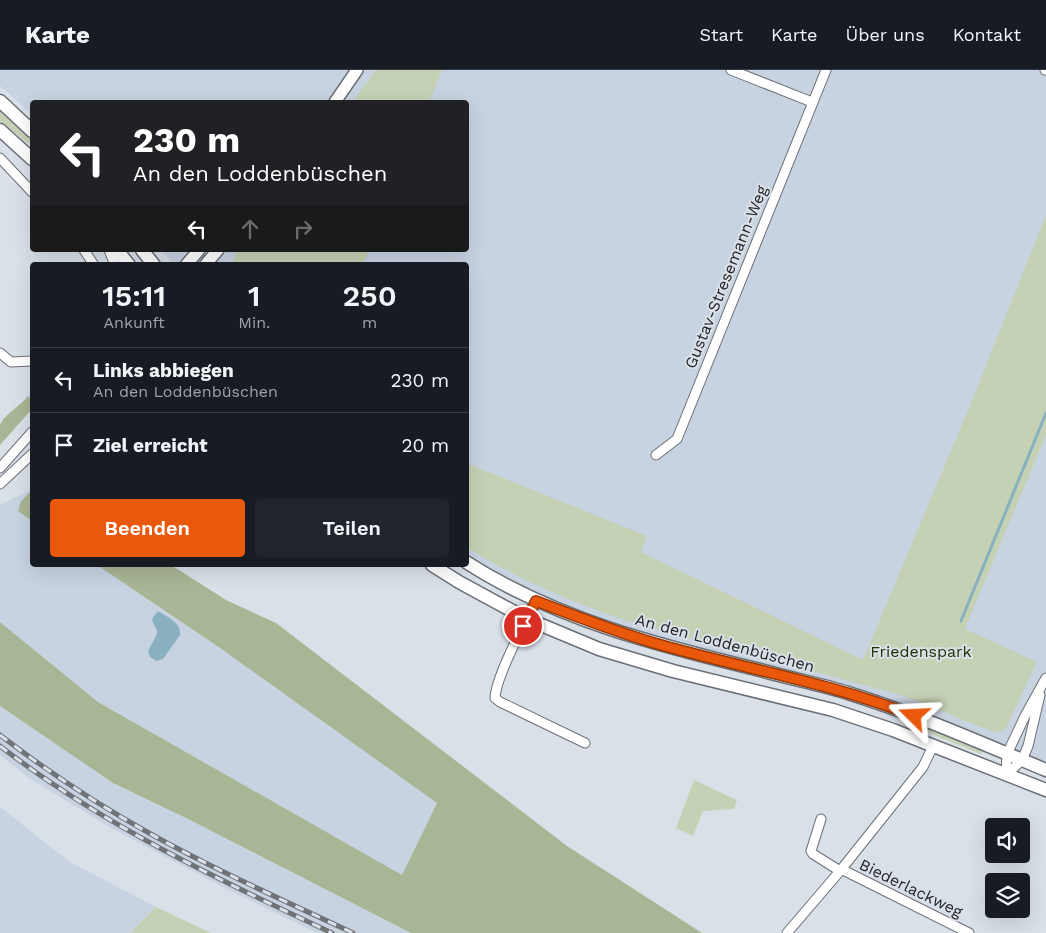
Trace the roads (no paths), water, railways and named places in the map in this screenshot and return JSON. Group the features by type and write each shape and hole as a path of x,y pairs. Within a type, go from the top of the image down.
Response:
{"main road":[{"path":"0,101 30,129"},
{"path":"0,130 30,157"},
{"path":"119,252 127,262"},
{"path":"144,252 152,262"},
{"name":"An den Loddenbüschen","path":"469,564 536,601 613,630 654,643 855,695 908,714 1046,770"},
{"path":"435,567 527,619 599,649 673,670 833,710 1046,790"}],"street":[{"path":"335,100 357,70"},
{"path":"731,70 812,102"},
{"name":"Gustav-Stresemann-Weg","path":"656,455 677,438 826,70"},
{"path":"0,158 30,190"},
{"path":"189,262 197,252"},
{"path":"208,262 217,252"},
{"path":"0,353 12,362 30,361"},
{"path":"0,468 30,434"},
{"path":"0,484 30,456"},
{"path":"536,601 496,689 496,698 500,702 585,743"},
{"path":"1006,775 1007,754 1024,716 1046,678"},
{"path":"1006,775 1022,760 1035,721 1042,687"},
{"name":"Biederlackweg","path":"787,933 923,767 933,746"},
{"name":"Biederlackweg","path":"821,818 811,851 812,854 840,870 969,933"}],"water":[{"path":"158,611 179,627 180,635 163,659 156,661 150,657 148,651 157,634 152,619"}],"waterway":[{"path":"961,621 1046,413"}],"railway":[{"path":"0,735 73,787 149,833 174,847 353,933"},
{"path":"0,746 78,801 119,825 203,871 332,933"}],"park label":[{"name":"Friedenspark","path":"921,651"}]}
